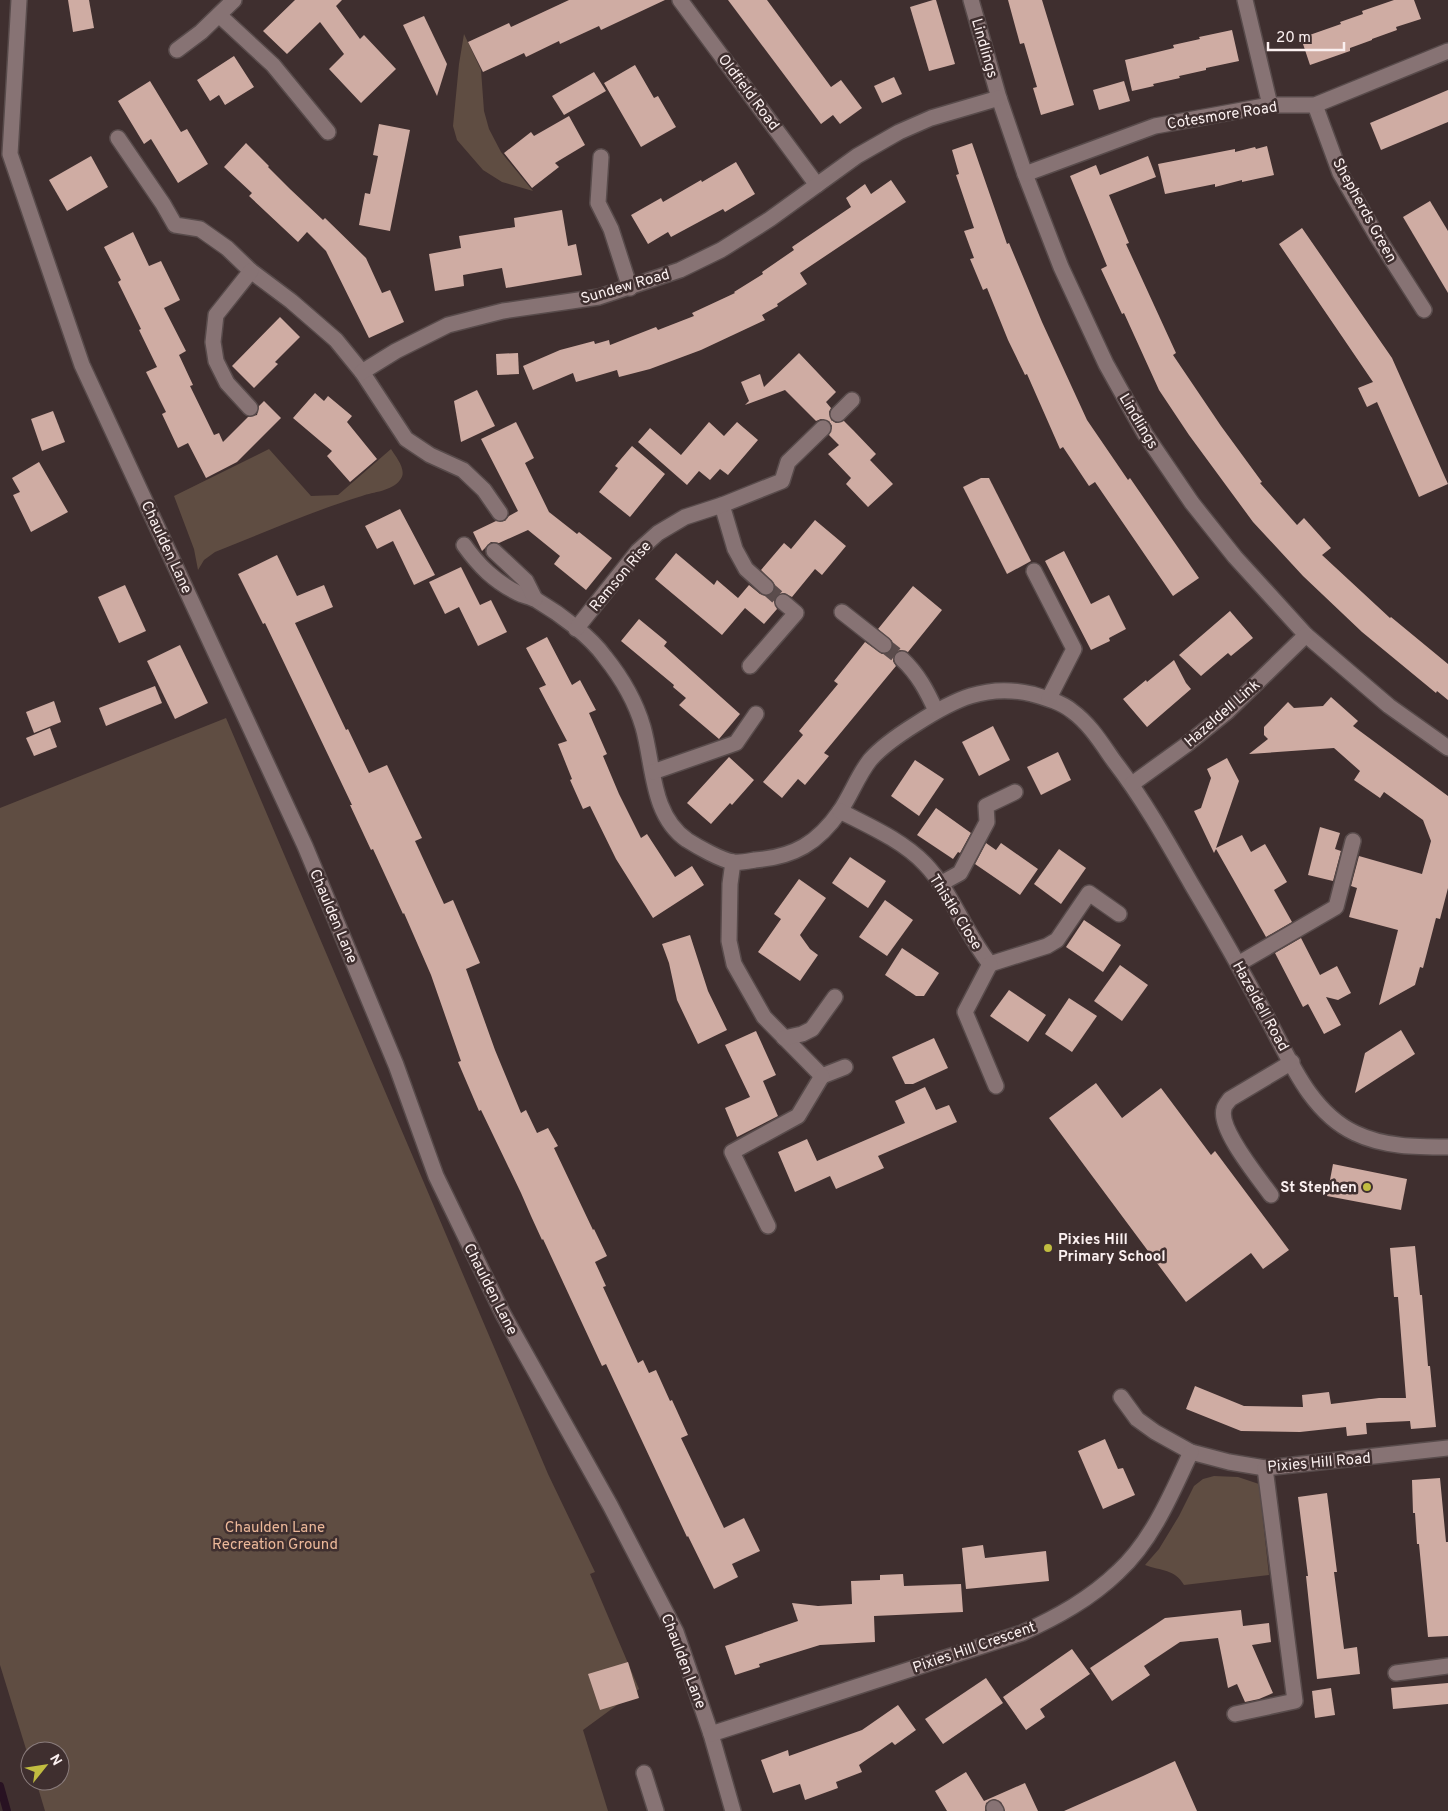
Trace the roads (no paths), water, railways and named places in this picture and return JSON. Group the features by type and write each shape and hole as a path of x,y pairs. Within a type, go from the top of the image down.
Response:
{"street":[{"name":"Chaulden Lane","path":"19,0 10,154 82,364 305,846 396,1065 436,1176 503,1314 610,1505 676,1632 711,1734 733,1811"},
{"path":"177,50 201,32 234,0"},
{"name":"Oldfield Road","path":"680,0 817,185"},
{"name":"Lindlings","path":"971,0 999,98 1025,174 1061,267 1102,355 1146,434 1198,511 1235,556 1306,635 1389,706 1448,748"},
{"path":"1245,0 1270,105"},
{"path":"219,15 273,65 328,132"},
{"name":"Cotesmore Road","path":"1025,174 1155,126 1270,105 1315,106 1448,51"},
{"name":"Sundew Road","path":"362,372 396,351 448,325 503,311 599,297 680,270 721,250 770,219 857,156 899,132 931,118 999,98"},
{"name":"Shepherds Green","path":"1315,106 1340,173 1378,238 1424,310"},
{"path":"118,138 175,225 200,229 227,248 251,272 290,301 336,340 362,372 406,439 430,455 463,470 484,490 500,513"},
{"path":"601,157 598,203 611,229 630,288"},
{"path":"250,408 227,383 216,361 213,342 216,315 251,272"},
{"path":"838,414 852,400"},
{"name":"Ramson Rise","path":"576,629 638,551 658,533 685,517 782,481 788,462 823,428"},
{"path":"722,504 735,549 746,569 766,586"},
{"path":"464,545 477,563 494,579 521,594 536,599 576,629 604,655 625,687 643,725 658,801 668,821 682,836 700,849 733,862 730,884 729,942 734,964 764,1018 822,1076"},
{"path":"494,551 526,581 536,599"},
{"path":"1034,571 1074,649 1049,698"},
{"path":"750,666 796,613 783,602"},
{"path":"842,612 884,645"},
{"name":"Hazeldell Link","path":"1132,784 1227,712 1306,635"},
{"path":"902,660 921,680 936,711"},
{"name":"Hazeldell Road","path":"733,862 763,860 788,854 804,847 822,834 840,811 870,760 898,736 936,711 969,696 997,690 1014,690 1049,698 1071,710 1088,726 1132,784 1238,964 1311,1096 1329,1116 1354,1133 1387,1144 1416,1147 1448,1147"},
{"path":"653,772 736,743 756,714"},
{"path":"940,884 960,873 987,822 986,806 1015,792"},
{"name":"Thistle Close","path":"840,811 910,850 926,864 940,884 976,947 990,964 1023,952 1047,946 1057,940 1089,893 1119,914"},
{"path":"1238,964 1336,907 1353,841"},
{"path":"990,964 965,1012 996,1086"},
{"path":"784,1038 802,1034 812,1028 835,998"},
{"path":"1271,1195 1228,1134 1224,1121 1224,1109 1230,1099 1292,1062"},
{"path":"768,1226 732,1152 798,1116 822,1076 845,1068"},
{"name":"Pixies Hill Road","path":"1121,1396 1137,1419 1154,1432 1191,1452 1229,1462 1265,1468 1448,1448"},
{"name":"Pixies Hill Crescent","path":"711,1734 1022,1633 1057,1616 1090,1596 1119,1571 1140,1545 1167,1504 1191,1452"},
{"path":"1235,1714 1295,1701 1265,1468"},
{"path":"1396,1673 1448,1666"},
{"path":"644,1773 656,1811"}],"waterway":[{"path":"0,1786 7,1811"}],"tunnel":[{"path":"766,587 783,602"},
{"path":"884,645 902,659"}],"place":[{"name":"St Stephen","path":"1367,1187"},
{"name":"Pixies Hill Primary School","path":"1048,1248"}],"park label":[{"name":"Chaulden Lane Recreation Ground","path":"275,1536"}]}
